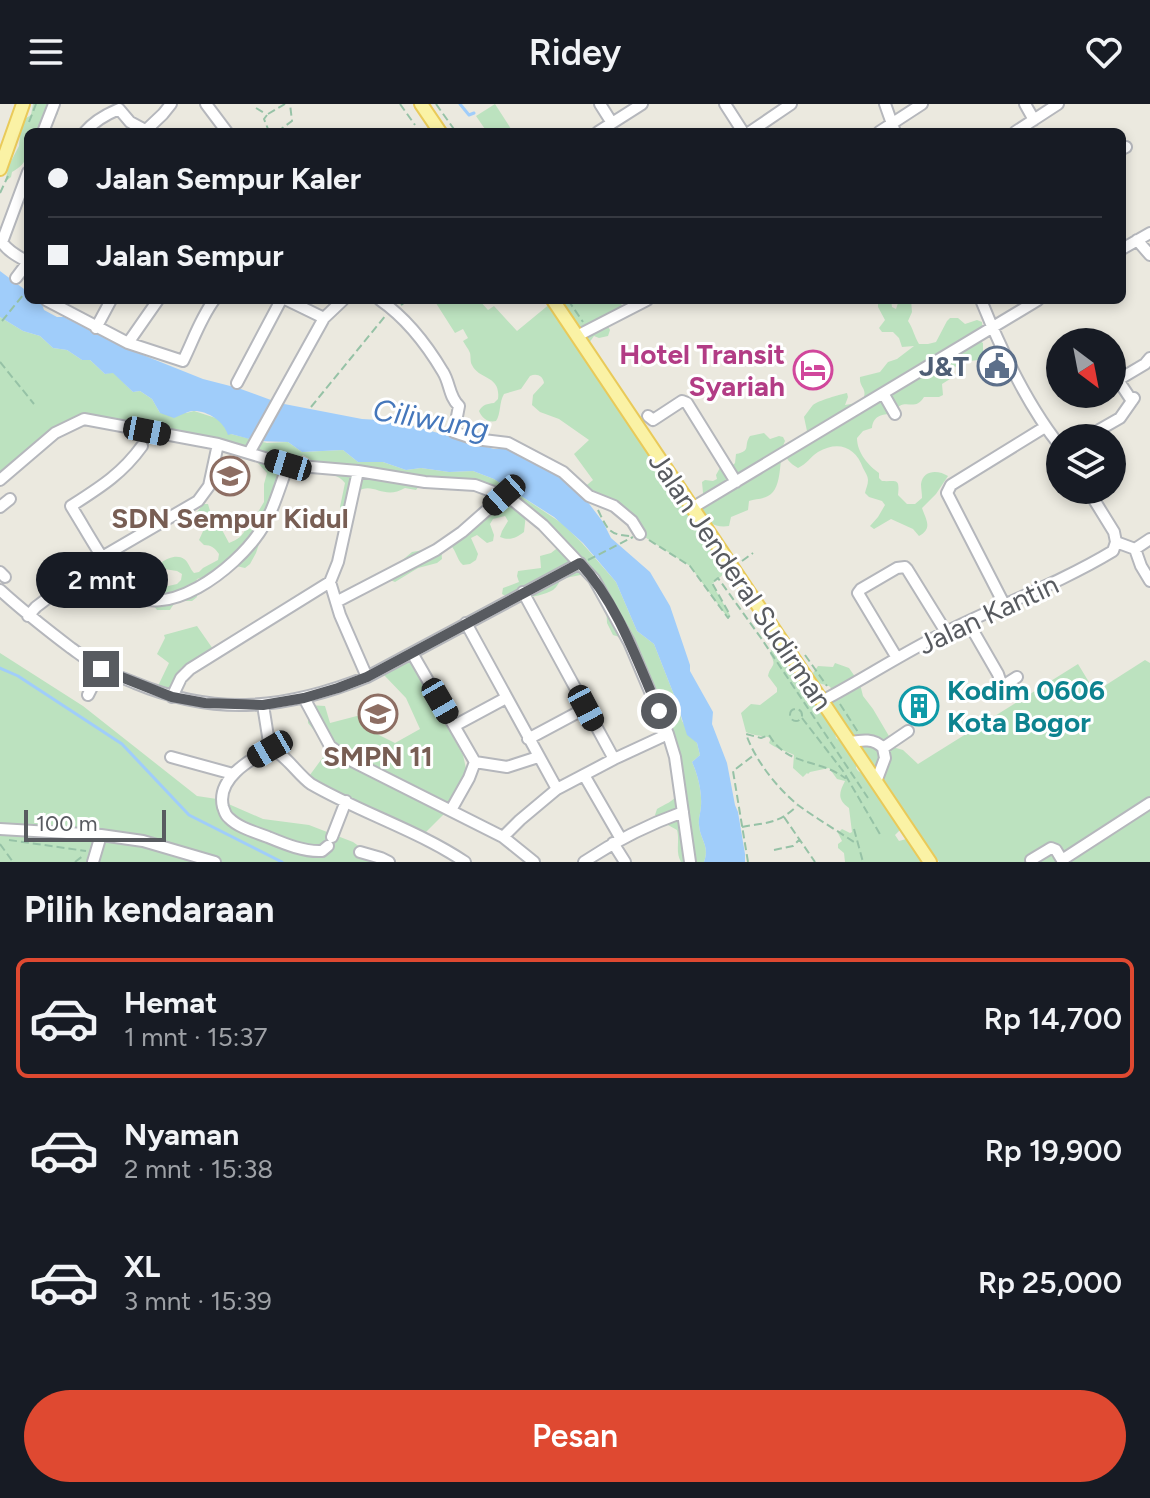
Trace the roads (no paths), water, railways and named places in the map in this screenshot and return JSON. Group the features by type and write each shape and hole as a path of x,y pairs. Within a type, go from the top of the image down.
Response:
{"main road":[{"path":"0,169 23,104"},
{"path":"421,104 437,128"},
{"name":"Jalan Jenderal Sudirman","path":"556,304 930,862"}],"street":[{"path":"45,128 54,104"},
{"path":"147,128 171,104"},
{"path":"206,104 224,128"},
{"path":"600,104 612,123"},
{"path":"604,128 642,104"},
{"path":"725,104 740,128"},
{"path":"756,128 791,104"},
{"path":"885,104 893,128 922,104"},
{"path":"1025,104 1034,120"},
{"path":"1021,128 1058,104"},
{"path":"90,128 121,107 130,122 139,128"},
{"path":"24,183 2,242 24,260"},
{"path":"1126,247 1150,233"},
{"path":"1137,240 1150,255"},
{"path":"16,278 24,267"},
{"path":"53,304 128,343 183,361 212,304"},
{"path":"96,328 105,304"},
{"path":"128,343 155,304"},
{"path":"237,383 279,304"},
{"path":"295,304 324,318"},
{"path":"250,451 324,318 339,304"},
{"path":"385,304 416,333 446,375 454,401 459,406 454,432 475,439 508,443 563,472 589,496 614,506 632,521 637,535"},
{"path":"577,336 639,304"},
{"path":"983,304 1045,427 951,485 947,493 1004,604"},
{"path":"692,508 1031,304"},
{"path":"1110,424 1120,418 1133,400 1118,380 1150,358"},
{"path":"883,393 895,414"},
{"path":"648,416 653,420 682,401 687,403 736,482"},
{"path":"0,480 55,433 84,419 250,451 288,465 475,485 504,495 527,511 583,562 629,642 675,757 690,862"},
{"path":"28,616 102,557 198,501 209,486 218,444"},
{"path":"142,446 118,474 71,506 122,588 136,597 158,601 214,578 251,544 271,512 288,465"},
{"path":"172,697 181,678 190,669 330,582 338,562 358,471"},
{"path":"336,602 436,550 504,495"},
{"path":"0,507 10,499"},
{"path":"1097,504 1114,532 1116,542 1135,549"},
{"path":"1135,549 1150,539"},
{"name":"Jalan Kantin","path":"822,701 946,632 1076,573 1113,551 1116,542"},
{"path":"1135,549 1150,581"},
{"path":"0,590 28,616 101,669 172,697 205,703 263,705 304,698 367,677 583,562"},
{"path":"897,658 858,593 897,568 907,569 946,632"},
{"path":"330,582 340,615 367,677"},
{"path":"523,592 614,759"},
{"path":"968,622 1001,683 1006,684 1017,677"},
{"path":"466,623 557,789"},
{"path":"412,653 475,762"},
{"path":"88,695 101,669"},
{"path":"304,698 330,746 344,757 503,837 534,862"},
{"path":"454,726 506,698"},
{"path":"263,705 270,749"},
{"path":"528,739 586,708"},
{"path":"883,748 908,731"},
{"path":"503,837 557,789 668,734"},
{"path":"850,742 873,741 883,748 885,758 876,782"},
{"path":"346,801 330,841 322,851 308,851 253,832 230,820 221,798 233,774 270,749 276,750 307,781 422,836 465,862"},
{"path":"171,757 233,774"},
{"path":"475,762 507,767 538,757"},
{"path":"451,810 475,762"},
{"path":"584,775 625,862"},
{"path":"1031,860 1051,848 1063,861 1150,803"},
{"path":"584,862 643,827 683,812"},
{"path":"0,829 101,835 143,841 215,862"},
{"path":"90,857 101,835"},
{"path":"360,852 389,862"}],"water":[{"path":"0,271 24,289 24,304 42,304 44,310 57,317 64,317 118,345 203,379 279,403 362,419 396,421 494,449 510,449 557,474 587,501 611,538 650,572 670,606 690,671 713,712 712,724 727,763 738,812 745,862 704,862 705,847 699,822 701,795 692,762 700,755 697,743 687,735 654,644 637,631 616,582 583,543 554,517 494,479 473,471 406,470 383,462 358,462 343,450 302,452 288,442 257,441 228,435 219,421 203,412 192,411 174,418 160,413 152,399 140,391 133,392 113,373 105,374 90,360 82,360 67,350 53,348 40,336 23,331 0,317"}],"waterway":[{"path":"460,104 469,115 474,113"},
{"path":"0,668 18,676 122,744 189,815 282,862"}],"place":[{"name":"J&T","path":"997,366"},
{"name":"Hotel Transit Syariah","path":"813,370"},
{"name":"SDN Sempur Kidul","path":"230,476"},
{"name":"Kodim 0606 Kota Bogor","path":"919,706"},
{"name":"SMPN 11","path":"378,714"}],"water label":[{"name":"Ciliwung","path":"431,419"}]}
